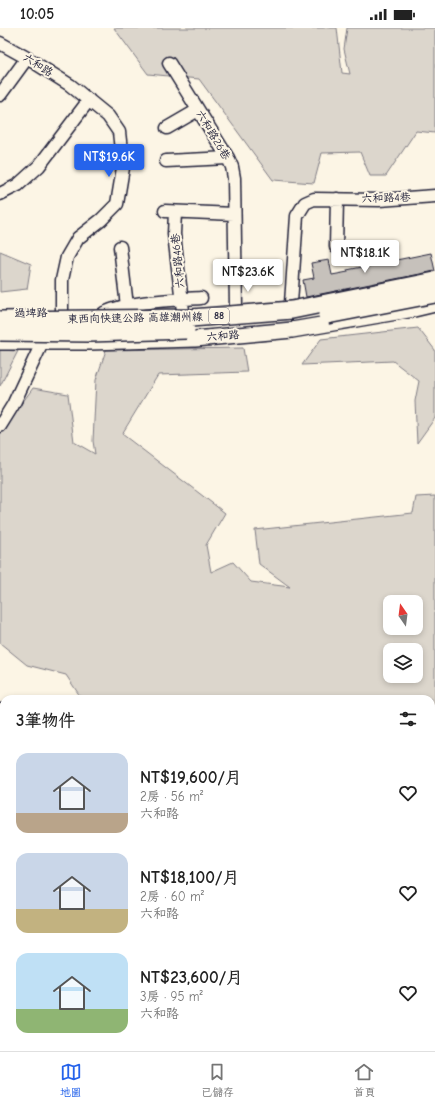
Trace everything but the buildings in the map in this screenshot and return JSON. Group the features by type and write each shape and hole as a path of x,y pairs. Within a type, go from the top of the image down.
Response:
{"highway":[{"name":"東西向快速公路 高雄潮州線","path":"0,320 191,318 292,310 435,281"},
{"name":"東西向快速公路 高雄潮州線","path":"0,332 90,333 201,329 292,321 435,294"}],"main road":[{"path":"62,312 104,313 182,305 236,307 291,303 435,274"},
{"name":"六和路","path":"43,341 89,342 195,339 292,330 435,304"},
{"name":"過埤路","path":"0,314 62,312"},
{"path":"0,342 43,341"}],"street":[{"name":"六和路","path":"0,43 70,85 108,116 119,132 123,168 117,204 101,220 78,238 67,257 62,280 62,312"},
{"path":"0,96 27,58"},
{"name":"六和路26巷","path":"169,63 228,158 232,167 234,178 236,307"},
{"path":"0,194 18,185 39,166 89,100"},
{"path":"167,128 198,110"},
{"path":"166,161 228,158"},
{"name":"六和路4巷","path":"291,303 297,216 305,203 318,198 379,200 435,196"},
{"path":"336,248 337,199"},
{"name":"六和路46巷","path":"182,305 170,211 234,214"},
{"path":"120,247 127,306"},
{"path":"104,313 112,309 127,306 182,305 201,298"},
{"path":"0,426 13,405 43,341 62,312"}],"shaded area":[{"path":"114,28 337,28 342,73 350,74 344,49 347,28 435,28 435,133 416,131 386,176 370,176 360,152 322,153 314,183 273,180 199,79 148,74"},
{"path":"0,251 31,264 27,289 0,292"},
{"path":"418,328 435,350 435,418 417,443 415,401 419,381 393,361 302,365 321,339"},
{"path":"243,348 247,372 158,375 122,434 225,513 206,545 211,572 233,562 251,582 290,587 259,564 255,530 413,513 416,497 435,496 435,695 79,695 66,675 27,665 0,643 0,433 33,388 68,394 74,442 95,454 93,441 96,380 106,350"},
{"path":"0,350 18,351 0,386"}]}
